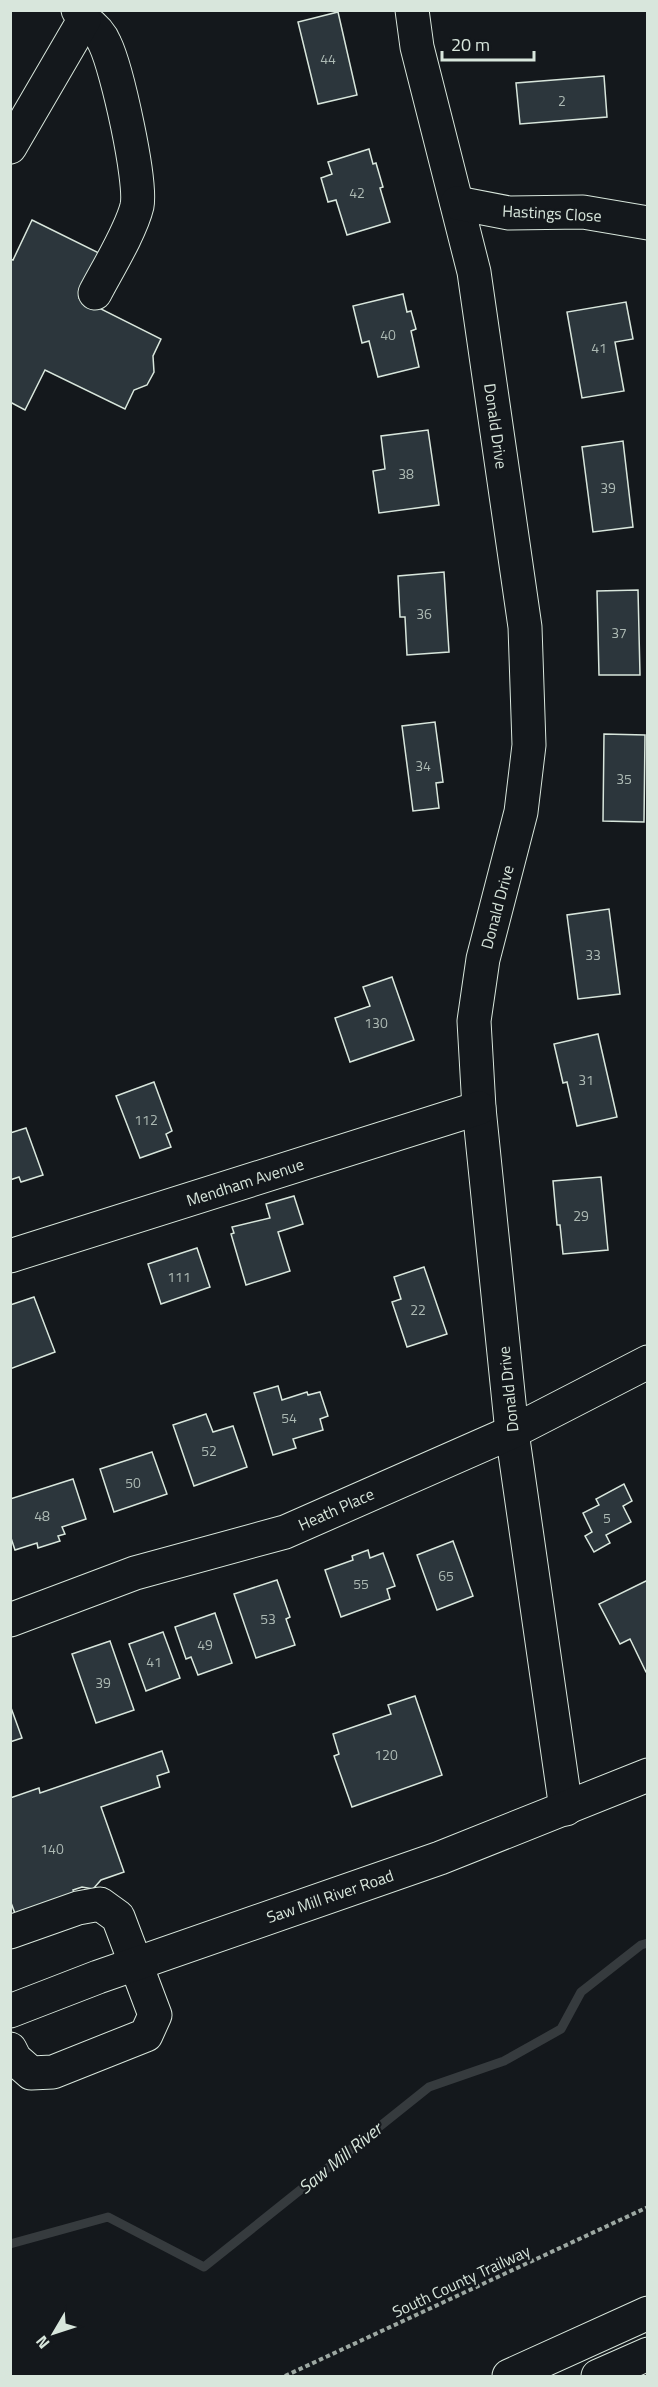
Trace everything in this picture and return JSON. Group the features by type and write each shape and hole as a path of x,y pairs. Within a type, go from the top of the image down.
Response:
{"main road":[{"name":"Donald Drive","path":"412,10 417,47 474,272 525,627 529,745 521,812 483,959 474,1021 479,1108 512,1432 566,1809"},
{"path":"10,147 81,15 105,43 117,83 136,170 137,205 95,294"},
{"name":"Hastings Close","path":"457,203 509,213 582,212 648,223"},
{"name":"Mendham Avenue","path":"10,1256 479,1108"},
{"name":"Heath Place","path":"10,1620 135,1573 285,1532 512,1432 648,1362"},
{"name":"Saw Mill River Road","path":"10,2011 135,1964 441,1858 648,1775"},
{"path":"10,1932 78,1908 100,1904 118,1917 155,2015 146,2035 53,2072 31,2073 15,2059 10,2049"},
{"path":"509,2376 648,2313"},
{"path":"598,2376 648,2354"}],"path":[{"name":"South County Trailway","path":"285,2376 648,2207"}],"building":[{"path":"338,12 357,95 318,104 298,22"},
{"path":"604,76 607,117 520,124 516,83"},
{"path":"369,149 383,187 380,188 390,222 347,235 336,200 328,202 321,178 332,174 328,162"},
{"path":"32,220 101,254 79,298 161,339 153,356 154,372 147,385 134,390 125,409 45,370 25,410 10,402 10,259 13,260"},
{"path":"403,294 407,312 411,311 416,329 411,331 419,367 378,377 369,341 362,343 353,306"},
{"path":"626,302 633,339 615,342 624,391 582,398 567,312"},
{"path":"428,430 439,505 379,513 373,471 385,469 381,436"},
{"path":"623,441 633,527 593,532 582,447"},
{"path":"444,572 449,652 407,655 405,617 400,617 398,576"},
{"path":"638,590 640,675 599,675 597,591"},
{"path":"435,722 443,782 436,783 439,808 413,811 402,726"},
{"path":"604,734 645,735 644,822 603,821"},
{"path":"609,909 620,994 578,999 567,915"},
{"path":"392,977 414,1040 350,1062 335,1018 370,1006 363,987"},
{"path":"598,1034 617,1117 577,1126 567,1082 563,1083 554,1044"},
{"path":"154,1082 172,1131 166,1134 171,1147 140,1158 116,1096"},
{"path":"26,1128 43,1175 21,1182 19,1177 10,1180 10,1133"},
{"path":"601,1177 608,1250 563,1254 560,1225 557,1225 553,1181"},
{"path":"294,1196 303,1224 278,1232 290,1271 246,1285 231,1234 234,1233 232,1227 270,1218 266,1204"},
{"path":"197,1248 210,1287 161,1304 148,1264"},
{"path":"424,1267 447,1334 407,1347 392,1302 401,1299 394,1277"},
{"path":"34,1297 55,1352 10,1369 10,1305"},
{"path":"278,1386 282,1400 307,1392 308,1395 320,1392 328,1416 320,1419 323,1430 293,1439 296,1448 273,1455 254,1393"},
{"path":"206,1414 213,1432 233,1426 247,1467 194,1486 173,1425"},
{"path":"152,1452 167,1494 114,1512 100,1469"},
{"path":"73,1479 86,1519 62,1527 65,1534 58,1536 60,1541 38,1548 37,1543 15,1550 10,1535 10,1499"},
{"path":"624,1484 632,1501 623,1506 631,1522 606,1535 610,1543 594,1552 585,1536 592,1532 583,1513 599,1505 596,1499"},
{"path":"453,1541 473,1596 437,1610 417,1555"},
{"path":"368,1550 370,1558 383,1553 395,1586 387,1589 390,1599 341,1617 325,1570 353,1560 352,1556"},
{"path":"277,1580 290,1617 286,1619 295,1645 256,1658 234,1594"},
{"path":"648,1580 648,1672 646,1672 630,1639 620,1644 599,1604"},
{"path":"215,1613 232,1663 198,1675 191,1657 186,1659 175,1627"},
{"path":"163,1632 180,1678 146,1691 129,1644"},
{"path":"110,1641 134,1710 96,1723 72,1654"},
{"path":"415,1696 442,1775 352,1807 334,1756 339,1754 333,1734 391,1714 388,1705"},
{"path":"10,1705 22,1738 10,1742"},
{"path":"162,1751 169,1772 157,1776 160,1787 101,1807 124,1872 101,1880 93,1889 82,1887 73,1890 83,1917 24,1938 10,1900 10,1798 39,1788 40,1793"}],"waterway":[{"name":"Saw Mill River","path":"10,2244 108,2217 204,2267 429,2087 504,2061 561,2029 581,1992 641,1945 648,1943"}]}
